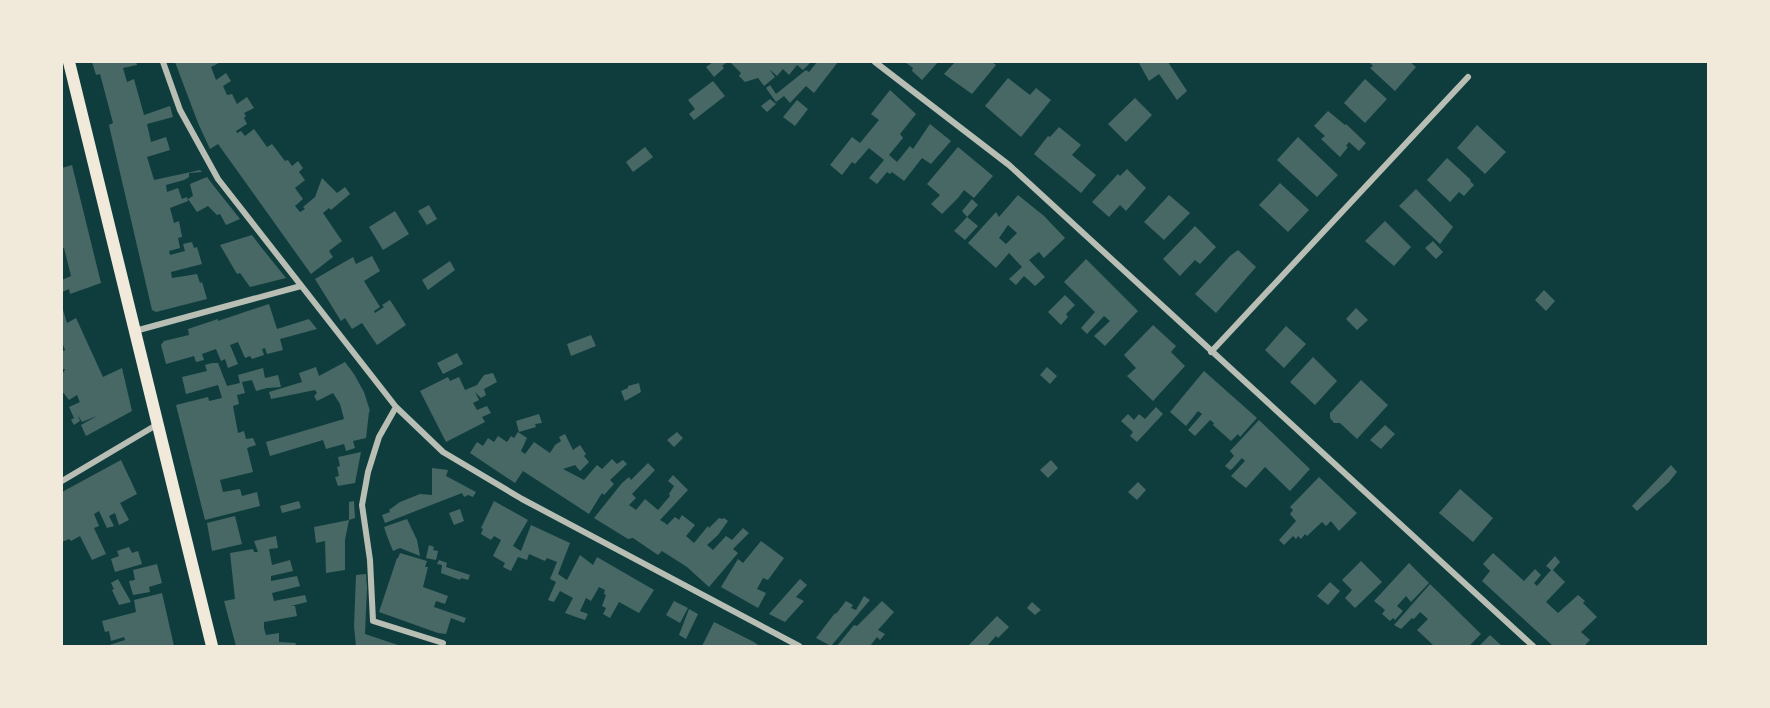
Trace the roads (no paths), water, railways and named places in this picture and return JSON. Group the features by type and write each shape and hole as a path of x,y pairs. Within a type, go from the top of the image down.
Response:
{"main road":[{"path":"69,62 212,646"}],"street":[{"path":"163,62 180,110 218,179 396,406 443,452 522,500 799,646"},
{"path":"875,62 1009,165 1533,646"},
{"path":"1211,352 1468,77"},
{"path":"135,331 301,286"},
{"path":"396,406 379,437 368,472 362,504 370,560 373,621 443,643"},
{"path":"62,481 158,423"}]}
